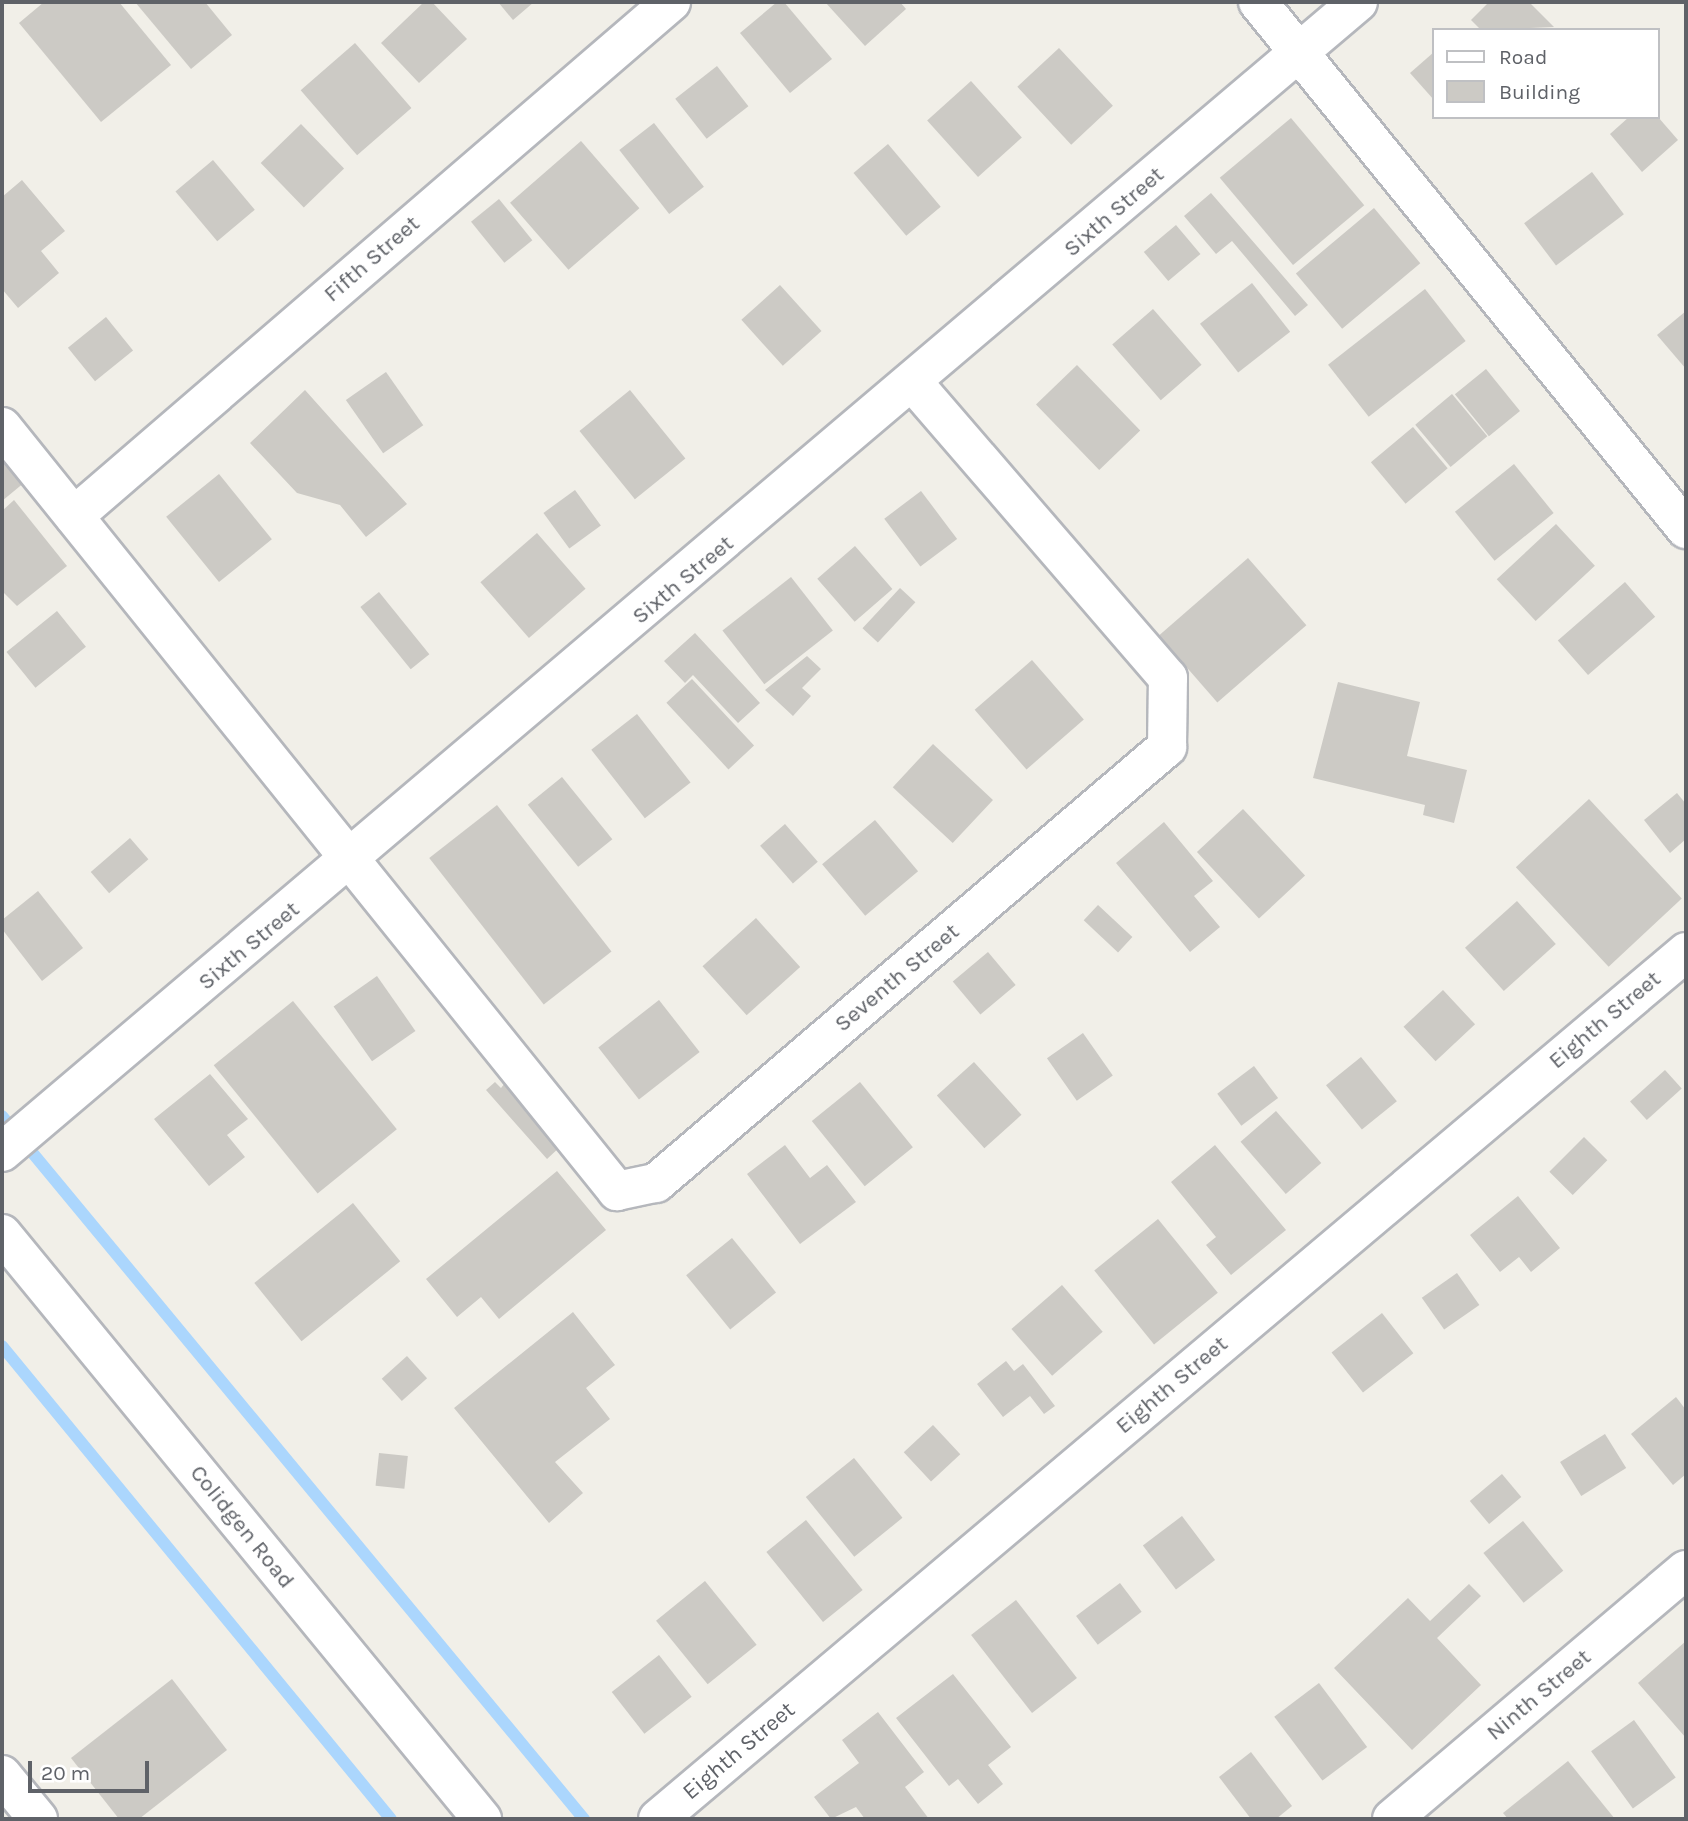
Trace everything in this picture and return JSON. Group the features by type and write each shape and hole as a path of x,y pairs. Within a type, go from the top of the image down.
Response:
{"street":[{"name":"Fifth Street","path":"74,516 671,2"},
{"path":"1258,2 1686,529"},
{"name":"Sixth Street","path":"2,1152 351,861 914,384 1358,2"},
{"name":"Seventh Street","path":"351,861 617,1191 656,1183 1167,747 1168,678 914,384"},
{"path":"2,427 351,861"},
{"name":"Eighth Street","path":"658,1819 1686,951"},
{"name":"Colidgen Road","path":"2,1234 482,1819"},
{"name":"Ninth Street","path":"1392,1819 1686,1570"},
{"path":"2,1775 38,1819"}],"building":[{"path":"44,2 119,2 171,65 101,122 19,23"},
{"path":"135,2 205,2 232,35 191,69"},
{"path":"424,2 432,2 467,39 419,83 381,43"},
{"path":"498,2 534,2 513,20"},
{"path":"777,2 784,2 832,59 790,93 740,33"},
{"path":"825,2 900,2 906,9 865,46"},
{"path":"1489,2 1529,2 1554,27 1479,28 1471,20"},
{"path":"355,43 411,108 357,155 301,90"},
{"path":"1059,48 1113,106 1071,145 1017,87"},
{"path":"1432,54 1432,98 1410,73"},
{"path":"717,66 748,106 707,139 675,99"},
{"path":"971,81 1022,137 978,177 927,120"},
{"path":"1291,118 1364,205 1293,265 1220,178"},
{"path":"1627,119 1660,119 1678,140 1642,172 1610,134"},
{"path":"654,123 704,187 669,214 619,150"},
{"path":"301,124 344,169 304,207 261,163"},
{"path":"581,141 639,208 568,270 510,203"},
{"path":"888,144 941,207 906,236 854,173"},
{"path":"213,160 255,210 217,241 175,191"},
{"path":"1592,172 1624,214 1556,265 1524,223"},
{"path":"22,180 65,231 41,251 59,273 18,308 2,289 2,197"},
{"path":"1211,193 1308,305 1295,316 1232,241 1216,254 1184,216"},
{"path":"499,199 532,240 504,263 471,222"},
{"path":"1374,208 1420,263 1342,329 1296,274"},
{"path":"1176,225 1200,254 1168,281 1144,252"},
{"path":"1252,283 1290,332 1238,372 1200,324"},
{"path":"780,285 821,331 783,366 741,320"},
{"path":"1425,289 1466,341 1369,417 1328,365"},
{"path":"1153,309 1202,365 1161,400 1112,344"},
{"path":"1686,311 1686,369 1657,335"},
{"path":"106,317 133,350 95,381 68,348"},
{"path":"1077,365 1140,430 1099,470 1036,405"},
{"path":"1486,369 1520,411 1489,436 1455,394"},
{"path":"386,372 423,425 383,453 346,400"},
{"path":"305,390 407,504 366,537 340,505 297,493 250,443"},
{"path":"630,390 685,458 635,499 579,431"},
{"path":"1452,394 1487,436 1451,467 1415,425"},
{"path":"1413,427 1448,468 1406,504 1371,462"},
{"path":"2,454 25,482 2,501"},
{"path":"1514,464 1554,513 1495,561 1455,512"},
{"path":"219,474 272,539 219,582 166,517"},
{"path":"575,490 601,526 569,549 543,513"},
{"path":"921,491 957,539 920,567 884,519"},
{"path":"14,500 67,566 17,606 2,591 2,511"},
{"path":"1556,524 1595,566 1536,621 1497,579"},
{"path":"537,533 586,589 529,638 480,582"},
{"path":"855,546 892,589 855,622 817,579"},
{"path":"1248,558 1306,625 1217,703 1159,635"},
{"path":"791,577 833,631 764,684 722,631"},
{"path":"1625,582 1655,617 1588,675 1558,640"},
{"path":"900,588 915,602 878,643 862,628"},
{"path":"379,592 429,654 411,669 360,607"},
{"path":"57,611 86,647 35,688 6,652"},
{"path":"695,633 760,703 738,723 693,675 685,683 664,661"},
{"path":"807,656 821,669 802,688 811,696 793,716 765,690"},
{"path":"1032,660 1084,720 1026,769 975,710"},
{"path":"692,679 754,746 728,769 666,703"},
{"path":"1338,682 1420,702 1407,756 1467,770 1454,823 1423,815 1425,805 1313,778"},
{"path":"637,714 691,783 645,818 591,750"},
{"path":"933,744 993,800 953,843 893,787"},
{"path":"562,777 612,839 578,867 528,805"},
{"path":"1677,793 1686,804 1686,839 1670,853 1644,820"},
{"path":"1589,799 1682,898 1609,967 1516,867"},
{"path":"497,805 612,952 544,1005 429,858"},
{"path":"1243,809 1305,876 1259,919 1197,852"},
{"path":"875,820 918,871 865,916 822,864"},
{"path":"1164,822 1213,881 1194,896 1220,927 1190,952 1116,863"},
{"path":"785,824 818,862 793,883 760,846"},
{"path":"130,838 148,859 109,893 91,872"},
{"path":"38,891 83,948 42,981 2,929 2,920"},
{"path":"1517,901 1556,944 1504,991 1465,948"},
{"path":"1098,905 1132,937 1118,952 1084,920"},
{"path":"756,918 800,967 747,1015 702,966"},
{"path":"988,952 1016,985 980,1015 953,982"},
{"path":"377,976 415,1031 372,1061 334,1006"},
{"path":"1443,990 1475,1024 1436,1061 1404,1027"},
{"path":"659,1000 700,1052 639,1099 598,1047"},
{"path":"293,1001 397,1129 318,1193 214,1065"},
{"path":"1083,1033 1113,1076 1077,1101 1047,1058"},
{"path":"1361,1057 1397,1101 1362,1130 1326,1085"},
{"path":"974,1062 1022,1115 984,1148 937,1095"},
{"path":"1254,1066 1278,1098 1241,1126 1217,1094"},
{"path":"1665,1070 1682,1089 1647,1120 1630,1101"},
{"path":"210,1074 248,1119 227,1135 245,1157 209,1186 154,1119"},
{"path":"495,1082 501,1088 505,1083 561,1146 547,1159 486,1090"},
{"path":"860,1082 913,1147 865,1186 812,1121"},
{"path":"1276,1111 1321,1163 1286,1194 1241,1142"},
{"path":"1584,1137 1607,1160 1573,1195 1549,1172"},
{"path":"785,1145 810,1178 827,1165 856,1202 800,1244 747,1174"},
{"path":"1215,1145 1286,1230 1231,1275 1206,1245 1216,1237 1171,1182"},
{"path":"557,1171 606,1230 499,1319 481,1297 457,1317 426,1279"},
{"path":"1518,1196 1560,1248 1531,1272 1519,1257 1500,1272 1470,1235"},
{"path":"353,1203 400,1261 302,1341 254,1283"},
{"path":"1158,1219 1218,1293 1154,1344 1094,1271"},
{"path":"732,1238 776,1292 730,1330 686,1275"},
{"path":"1457,1273 1479,1305 1444,1330 1422,1298"},
{"path":"1062,1285 1103,1332 1052,1376 1011,1329"},
{"path":"573,1312 615,1365 586,1388 610,1419 555,1462 583,1493 549,1523 454,1408"},
{"path":"1382,1313 1413,1353 1363,1393 1332,1352"},
{"path":"407,1356 427,1378 402,1401 382,1379"},
{"path":"1006,1361 1014,1371 1023,1364 1055,1406 1044,1414 1030,1396 1003,1417 977,1384"},
{"path":"1676,1397 1686,1410 1686,1474 1673,1485 1631,1434"},
{"path":"933,1425 960,1454 931,1482 904,1452"},
{"path":"1605,1434 1626,1468 1581,1496 1560,1462"},
{"path":"379,1453 408,1456 404,1489 376,1486"},
{"path":"854,1458 902,1518 854,1557 806,1497"},
{"path":"1502,1474 1521,1497 1489,1524 1470,1501"},
{"path":"1182,1516 1215,1560 1176,1589 1143,1545"},
{"path":"806,1520 863,1590 823,1622 766,1552"},
{"path":"1523,1521 1563,1571 1524,1603 1483,1553"},
{"path":"705,1581 757,1645 708,1684 656,1621"},
{"path":"1120,1583 1142,1612 1098,1645 1076,1616"},
{"path":"1469,1584 1481,1596 1437,1638 1481,1685 1412,1750 1334,1668 1408,1598 1430,1621"},
{"path":"1016,1600 1077,1678 1032,1713 971,1635"},
{"path":"1686,1641 1686,1738 1638,1683"},
{"path":"659,1655 692,1697 644,1734 612,1692"},
{"path":"953,1674 1011,1747 988,1765 1003,1784 978,1804 958,1779 949,1786 896,1718"},
{"path":"172,1679 227,1750 139,1819 119,1819 71,1758"},
{"path":"1319,1683 1367,1747 1322,1781 1274,1717"},
{"path":"878,1712 924,1772 905,1787 929,1819 865,1819 856,1807 831,1819 814,1797 859,1763 842,1740"},
{"path":"1634,1720 1676,1777 1633,1809 1591,1751"},
{"path":"1251,1752 1292,1806 1276,1819 1251,1819 1219,1777"},
{"path":"1568,1761 1615,1819 1508,1819 1503,1813"}],"waterway":[{"path":"2,1116 584,1819"},
{"path":"2,1346 391,1819"}]}
